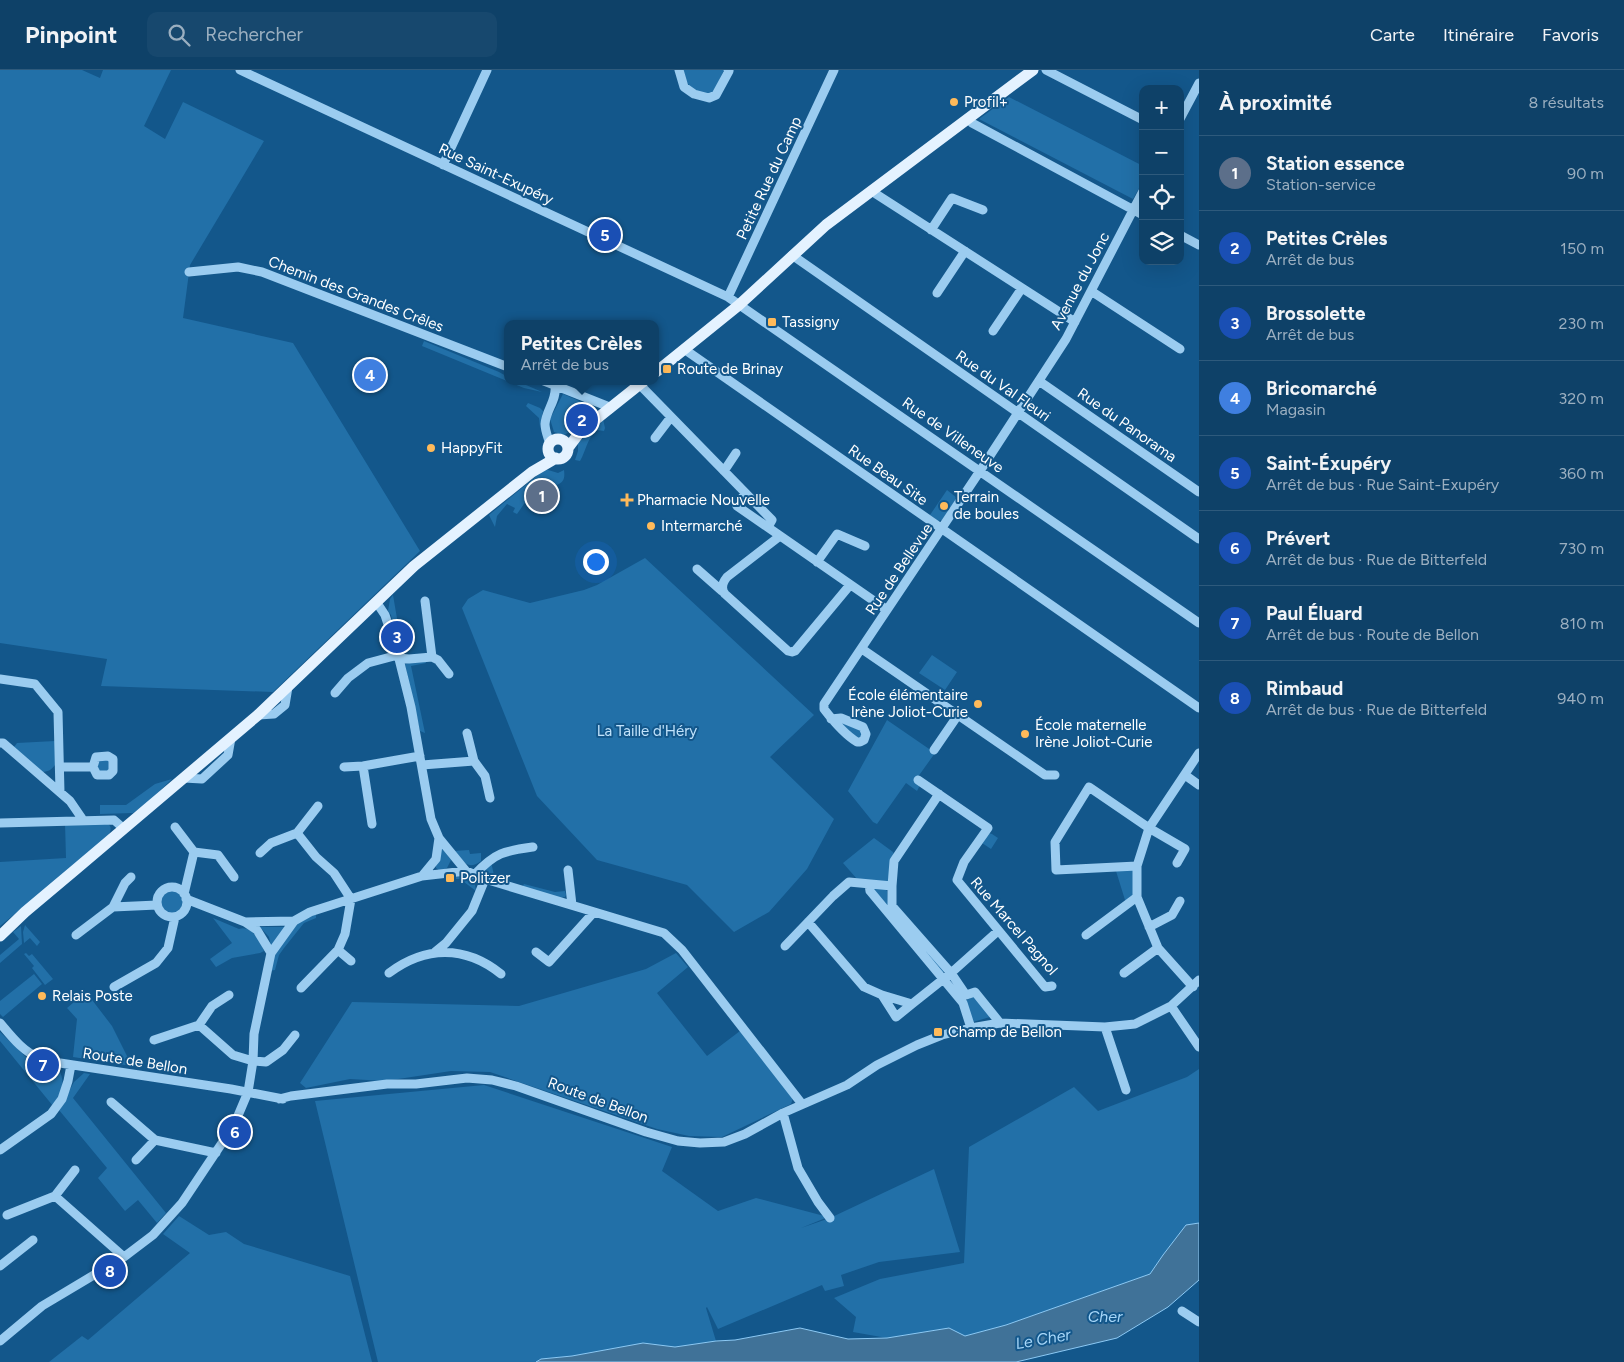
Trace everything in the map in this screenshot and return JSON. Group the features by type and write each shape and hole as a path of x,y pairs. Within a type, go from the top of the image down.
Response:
{"main road":[{"path":"659,370 739,305 826,225 1033,70"},
{"path":"0,936 25,912 123,828 258,715 414,566 532,472 557,446 580,432 640,385"},
{"path":"0,930 25,912"}],"street":[{"name":"Rue Saint-Exupéry","path":"240,70 728,297 739,305"},
{"path":"443,165 488,70"},
{"path":"679,70 684,87 694,94 709,98 716,95 728,70"},
{"name":"Petite Rue du Camp","path":"728,297 834,70"},
{"path":"1046,70 1139,118"},
{"path":"1184,111 1199,83"},
{"path":"968,118 972,123 1139,213"},
{"path":"873,190 876,194 931,230 1075,322"},
{"path":"931,230 952,198 983,210"},
{"name":"Avenue du Jonc","path":"1039,381 1075,322 1139,199"},
{"path":"1184,237 1199,245"},
{"path":"936,292 965,251"},
{"name":"Rue du Val Fleuri","path":"792,255 1199,539"},
{"name":"Chemin des Grandes Crêles","path":"189,272 238,267 262,272 504,366"},
{"path":"993,331 1022,288"},
{"path":"1091,291 1180,349"},
{"name":"Rue de Villeneuve","path":"739,305 1199,623"},
{"name":"Rue Beau Site","path":"684,349 1199,708"},
{"name":"Rue de Bellevue","path":"831,719 824,710 824,704 1039,381"},
{"name":"Rue du Panorama","path":"1039,381 1199,492"},
{"path":"644,385 670,417 772,520 768,527"},
{"path":"555,386 607,406 610,409"},
{"path":"555,386 555,399 545,423 546,431 557,446"},
{"path":"655,438 670,417"},
{"path":"724,471 736,453"},
{"path":"746,493 737,506 887,610"},
{"path":"816,562 837,534 865,546"},
{"path":"722,591 722,586 728,577 780,536"},
{"path":"697,569 788,651 792,652 850,585"},
{"path":"424,601 432,656"},
{"path":"377,603 385,615 412,707 432,819 439,838 470,872 485,880 664,933 682,950 802,1104"},
{"path":"862,649 1045,775 1055,775"},
{"path":"334,693 348,678 368,663 398,656 409,659 432,656 438,660 449,674"},
{"path":"0,679 35,684 58,712 60,792"},
{"path":"934,750 958,715"},
{"path":"467,733 474,761 485,776 490,798"},
{"path":"0,743 3,743 70,801 83,820"},
{"path":"1196,983 1158,948 1137,897 1137,866 1148,828 1199,753"},
{"path":"344,767 421,760 474,761"},
{"path":"363,766 372,824"},
{"path":"60,767 93,767"},
{"path":"1185,775 1199,785"},
{"name":"Rue Marcel Pagnol","path":"918,780 988,828 964,862 957,880 1045,987 1052,986"},
{"path":"1137,866 1056,870 1055,842 1089,787 1148,828 1185,849 1177,863"},
{"path":"939,794 894,862 892,906 951,973 963,997 962,1003 970,1028"},
{"path":"260,853 271,843 297,833 318,806"},
{"path":"0,822 114,820 123,828"},
{"path":"175,827 194,852 218,855 234,877"},
{"path":"297,833 316,857 334,873 351,899 345,934 338,950 301,988"},
{"path":"422,876 436,859 439,838"},
{"path":"0,1341 42,1306 124,1257 153,1235 182,1203 237,1118 248,1092 253,1061 254,1034 271,953 294,921 310,912 422,876 470,872 507,850 533,847"},
{"path":"194,852 185,896 185,909 175,917 165,916 158,910 158,895 166,888 176,887 185,896 245,922 257,930 271,953"},
{"path":"568,870 572,905"},
{"path":"76,936 113,907 125,883 131,877"},
{"path":"435,952 446,943 472,911 485,880"},
{"path":"785,946 849,882 892,886"},
{"path":"869,884 870,891 943,978 963,997"},
{"path":"1086,935 1137,897"},
{"path":"1149,927 1172,915 1180,901"},
{"path":"113,907 157,905"},
{"path":"536,952 548,962 594,912"},
{"path":"114,987 156,963 168,948 175,917"},
{"path":"245,922 294,921"},
{"path":"808,922 864,987 882,995 912,1004"},
{"path":"882,995 896,1017 951,973 998,931"},
{"path":"446,943 453,952"},
{"path":"1124,973 1158,948"},
{"path":"338,950 351,961"},
{"path":"388,973 400,964 435,952 453,952 488,963 501,974"},
{"name":"Route de Bellon","path":"0,1023 30,1054 40,1059 248,1092 279,1099 387,1084 416,1084 467,1078 492,1080 516,1086 646,1132 678,1141 700,1143 724,1142 746,1134 783,1113 847,1085 877,1065 916,1045 942,1035 1000,1023 1105,1027 1135,1024 1171,1006 1196,983"},
{"path":"963,997 975,992 1000,1023"},
{"path":"154,1040 199,1025 212,1006 229,994"},
{"path":"1171,1006 1199,1046"},
{"path":"199,1025 233,1055 253,1061 266,1062 283,1050 295,1035"},
{"path":"1105,1027 1126,1090"},
{"path":"0,1150 51,1114 62,1099 71,1064"},
{"path":"111,1102 155,1140 216,1152"},
{"path":"783,1113 798,1168 830,1218"},
{"path":"136,1160 155,1140"},
{"path":"7,1215 55,1196 75,1170"},
{"path":"55,1196 124,1257"},
{"path":"0,1266 33,1240"},
{"path":"1182,1311 1199,1322"}],"green space":[{"path":"0,70 82,70 100,78 103,70 171,70 144,126 165,139 183,102 264,141 190,265 183,318 293,343 420,551 273,692 101,686 107,659 0,643"},
{"path":"682,70 724,70 712,95 700,93 692,88 686,81"},
{"path":"1009,97 1139,164 1139,188 1133,199 979,119"},
{"path":"424,341 499,372 504,375 504,380 422,346"},
{"path":"517,385 526,385 542,392"},
{"path":"563,394 596,408 581,421 579,427 564,435 554,432 550,419"},
{"path":"528,403 543,411 540,427 539,418 526,406"},
{"path":"603,419 604,431 597,430 594,433 580,461 575,460 578,443"},
{"path":"545,469 558,473 564,470 563,481 557,485 544,483 533,491 517,514 513,512 515,508 507,504 497,516 495,527 489,515"},
{"name":"Terrain de boules","path":"947,490 957,498 942,520 938,521 930,515"},
{"name":"La Taille d'Héry","path":"645,558 814,715 770,757 834,819 807,869 769,912 734,932 687,885 597,860 537,796 462,608 468,599 483,590 530,603 584,590 597,585"},
{"path":"393,595 399,630 394,629 391,615 388,611 390,599"},
{"path":"932,655 957,672 945,690 919,673"},
{"path":"425,659 426,663 411,666 425,733 420,731 405,664"},
{"path":"887,720 935,753 915,781 920,785 917,791 906,783 877,824 873,822 848,791"},
{"path":"840,722 859,729 862,733 861,737 858,738 845,731"},
{"path":"55,741 55,765 46,772 41,772 14,747 17,743"},
{"path":"98,760 108,760 110,762 110,770 108,772 98,771"},
{"path":"172,779 145,805 133,813 100,814 100,805 126,805 155,784"},
{"path":"65,823 107,823 110,825 111,830 109,835 72,868 0,926 0,862 66,858"},
{"path":"988,833 998,838 991,849 982,843"},
{"path":"874,838 893,852 894,855 888,882 857,879 843,863"},
{"path":"441,847 451,860 447,868 440,871 436,868 436,865"},
{"path":"469,850 470,854 481,853 481,861 472,865 466,864 454,851"},
{"path":"491,862 494,875 506,878 504,882 484,876 482,869"},
{"path":"1132,869 1134,871 1135,895 1127,902 1116,871"},
{"path":"456,874 472,877 476,891 460,879 455,879"},
{"path":"524,884 555,892 565,891 566,895 560,898 522,887"},
{"path":"875,888 887,891 888,904 945,970 942,973 873,890"},
{"path":"172,891 180,894 183,902 180,910 172,913 164,910 161,902 164,894"},
{"path":"316,914 316,918 304,923 284,948 279,955 275,970 269,971 274,952 296,924 306,917"},
{"path":"213,918 239,929 248,929 258,939 264,951 232,958 216,967 210,959 232,943"},
{"path":"25,925 40,942 37,946 30,938 24,943 23,932"},
{"path":"21,926 22,944 0,963 0,955 19,939 13,932"},
{"path":"260,927 285,927 271,946 269,937"},
{"path":"26,953 29,956 32,954 53,979 45,985 32,968 34,966 24,954"},
{"path":"676,953 688,967 657,993 707,1056 740,1031 793,1098 791,1104 722,1137 689,1136 657,1129 490,1072 451,1071 385,1081 350,1079 306,1088 300,1083 352,1002 519,1006 646,969"},
{"path":"34,974 42,984 3,1017 0,1014 0,1001"},
{"path":"86,992 112,1026 132,1066 73,1057 77,1019 67,1008"},
{"path":"974,996 990,1017 973,1022 965,1001"},
{"path":"0,1032 27,1058 58,1068 61,1074 62,1087 53,1106 0,1041"},
{"path":"1199,1069 1199,1223 1186,1225 1150,1274 1006,1325 965,1336 949,1328 887,1338 853,1332 856,1317 834,1298 880,1279 964,1263 969,1147 1074,1087 1098,1111 1187,1077"},
{"path":"84,1073 90,1074 73,1098 166,1213 157,1223 138,1200 125,1211 98,1178 107,1168 59,1110 74,1082"},
{"path":"484,1085 672,1147 662,1171 718,1211 756,1198 828,1217 801,1228 830,1218 934,1169 960,1252 879,1262 841,1275 844,1286 825,1291 822,1285 718,1329 707,1307 716,1341 675,1347 643,1343 572,1356 541,1359 536,1362 378,1362 315,1101"},
{"path":"179,1216 209,1235 226,1232 244,1244 350,1276 372,1362 49,1362 82,1336 88,1340 190,1253 163,1234"}],"water":[{"name":"Cher","path":"1199,1223 1199,1280 1168,1307 1117,1338 1016,1362 536,1362 541,1359 572,1356 643,1343 675,1347 735,1340 800,1328 848,1339 887,1338 949,1328 965,1336 1006,1325 1150,1274 1186,1225"}],"place":[{"name":"Profil+","path":"954,102"},
{"name":"Saint-Éxupéry","path":"605,235"},
{"name":"Tassigny","path":"772,322"},
{"name":"Route de Brinay","path":"667,369"},
{"name":"Bricomarché","path":"370,375"},
{"name":"Petites Crèles","path":"582,420"},
{"name":"HappyFit","path":"431,448"},
{"name":"Station essence","path":"542,496"},
{"name":"Pharmacie Nouvelle","path":"627,500"},
{"name":"Terrain de boules","path":"944,506"},
{"name":"Intermarché","path":"651,526"},
{"name":"Brossolette","path":"397,637"},
{"name":"École élémentaire Irène Joliot-Curie","path":"978,704"},
{"name":"École maternelle Irène Joliot-Curie","path":"1025,734"},
{"name":"Politzer","path":"450,878"},
{"name":"Relais Poste","path":"42,996"},
{"name":"Champ de Bellon","path":"938,1032"},
{"name":"Paul Éluard","path":"43,1065"},
{"name":"Prévert","path":"235,1132"},
{"name":"Rimbaud","path":"110,1271"}],"water label":[{"name":"Le Cher","path":"1043,1339"}]}
